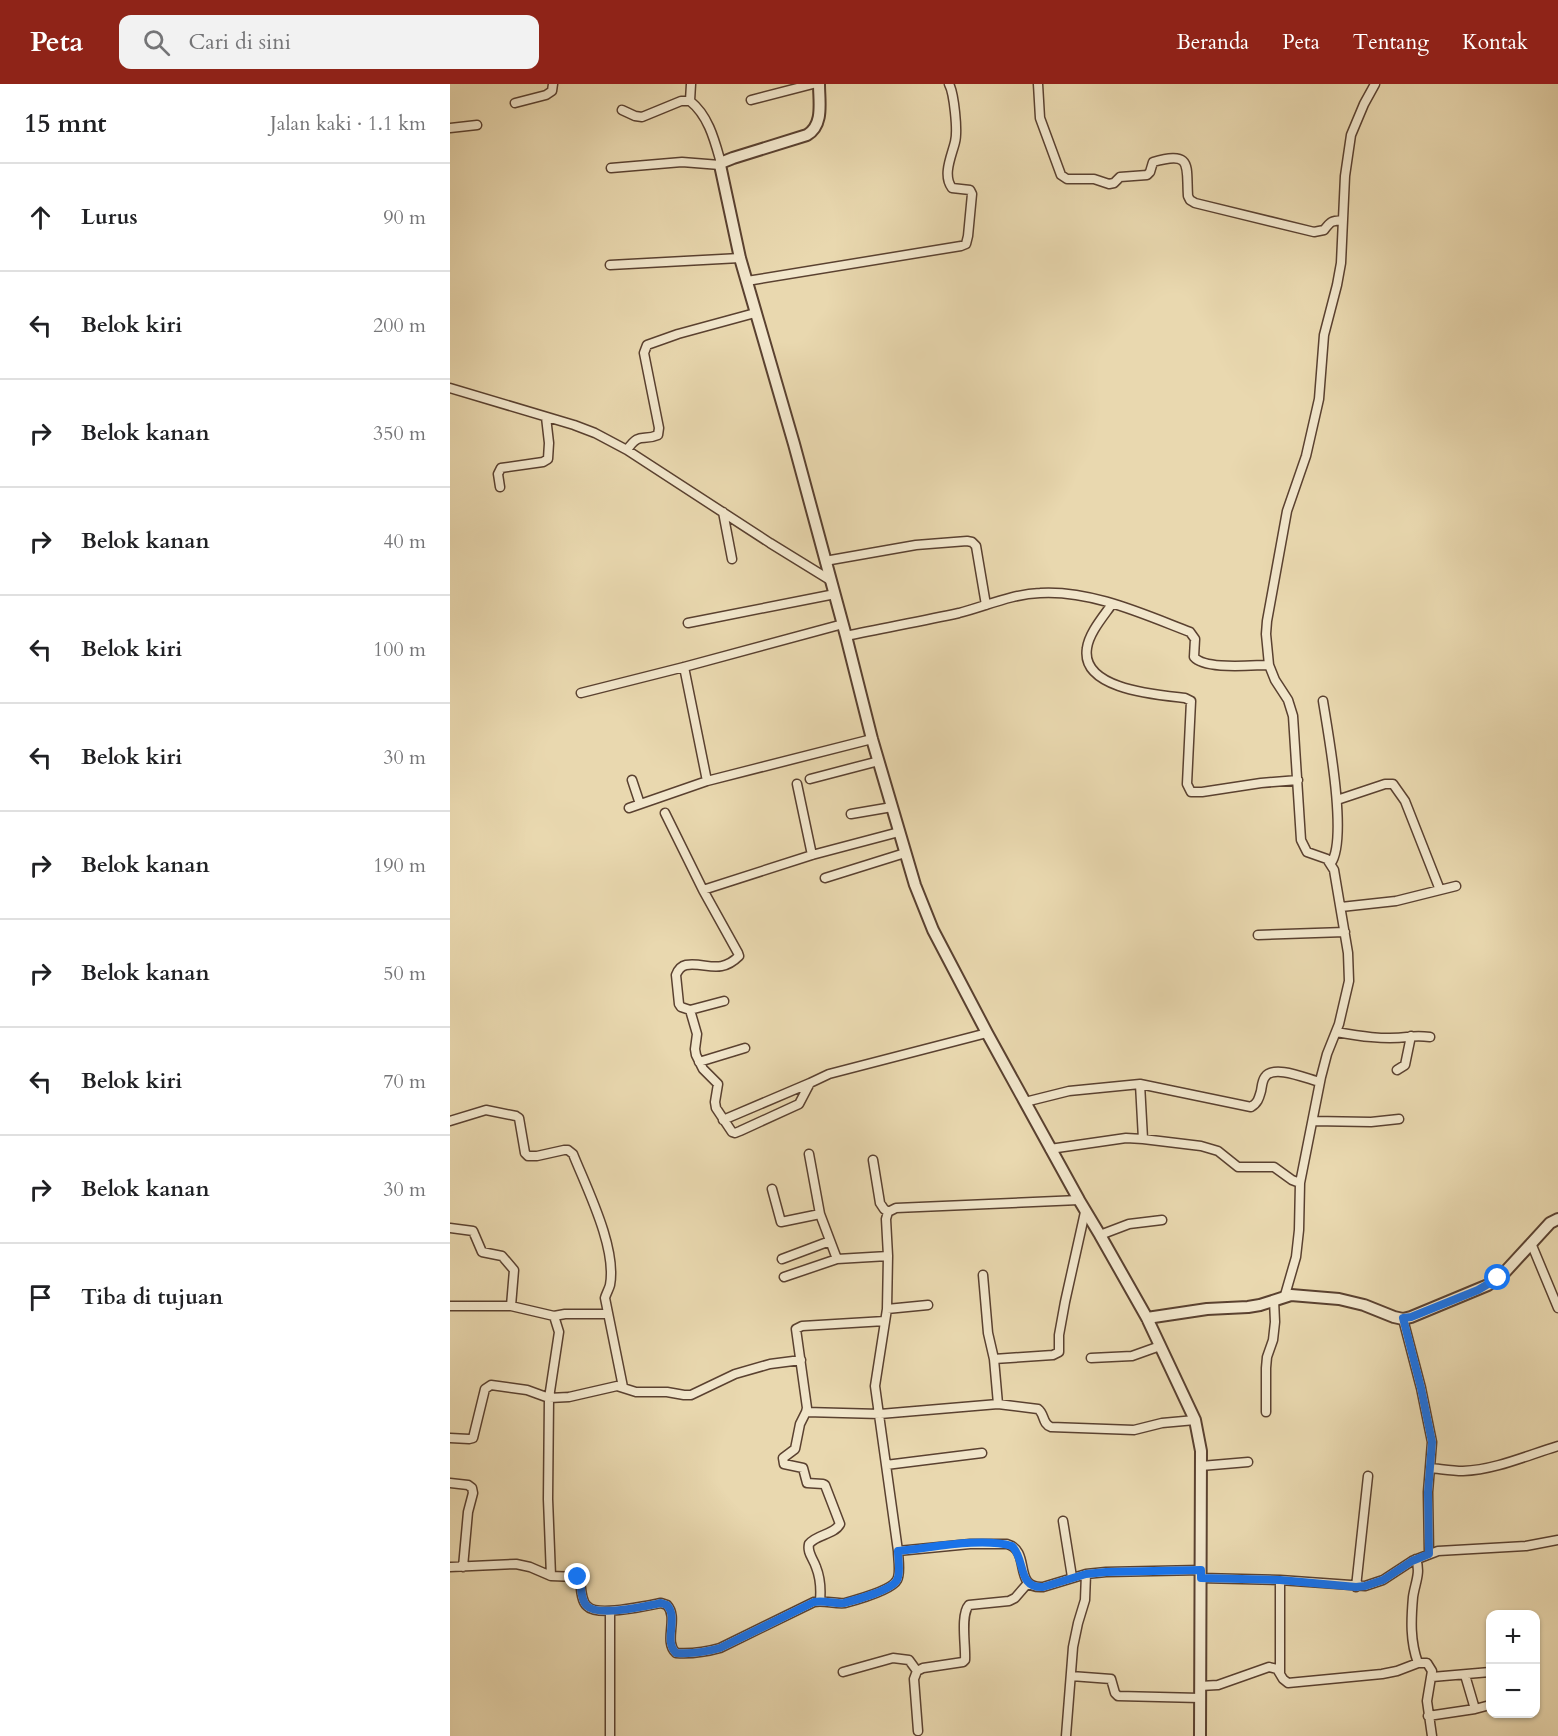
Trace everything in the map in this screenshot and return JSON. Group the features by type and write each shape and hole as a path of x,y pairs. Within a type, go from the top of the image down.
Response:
{"street":[{"path":"515,103 552,91 553,84"},
{"path":"691,84 691,100 708,124 724,162 740,258 834,594 843,624 852,635 872,739 915,885 933,930 1078,1200 1147,1318 1195,1420 1201,1466 1200,1736"},
{"path":"751,100 813,84"},
{"path":"611,168 682,162 724,162 807,135 816,128 819,121 819,84"},
{"path":"747,282 966,244 972,194 970,190 952,188 949,185 949,159 956,137 953,94 949,84"},
{"path":"1038,84 1040,118 1061,175 1067,179 1094,179 1109,184 1120,177 1147,175 1153,162 1177,157 1187,166 1188,196 1195,203 1314,232 1324,231 1332,221 1343,220"},
{"path":"1285,1295 1297,1248 1300,1183 1320,1082 1327,1054 1336,1032 1348,981 1349,963 1337,878 1331,863 1327,859 1307,852 1301,840 1293,716 1288,700 1275,680 1269,665 1266,634 1287,511 1306,456 1319,399 1324,335 1338,285 1341,263 1346,164 1351,135 1375,84"},
{"path":"622,110 642,117 681,101 691,100"},
{"path":"450,128 477,125"},
{"path":"610,265 740,258"},
{"path":"627,450 636,439 652,438 658,435 659,428 644,353 647,345 755,313"},
{"path":"450,388 595,433 627,450 830,580"},
{"path":"500,487 498,474 501,468 543,462 549,459 546,417"},
{"path":"723,512 732,558"},
{"path":"825,561 916,545 972,542 976,546 986,605"},
{"path":"852,635 960,612 1021,596 1040,593 1068,594 1112,604 1190,632 1195,639 1194,657 1202,663 1269,665"},
{"path":"688,623 834,594"},
{"path":"1112,604 1089,642 1086,653 1089,663 1102,678 1116,686 1191,701 1187,784 1191,792 1298,780"},
{"path":"581,693 843,624"},
{"path":"684,667 707,782"},
{"path":"1323,701 1337,800 1337,844 1336,854 1331,863"},
{"path":"629,808 707,782 872,739"},
{"path":"810,779 879,761"},
{"path":"632,780 640,804"},
{"path":"797,784 812,855"},
{"path":"1337,800 1385,784 1393,784 1405,801 1440,890"},
{"path":"851,814 892,807"},
{"path":"665,813 739,956 726,965 715,967 687,965 679,969 676,975 679,1004 690,1010 724,1001"},
{"path":"703,890 812,855 899,832"},
{"path":"825,878 905,853"},
{"path":"1341,907 1396,901 1456,886"},
{"path":"1258,935 1345,932"},
{"path":"690,1010 697,1034 695,1049 699,1062 718,1084 715,1102 723,1120 732,1132 740,1131 799,1104 810,1083"},
{"path":"1336,1032 1371,1037 1430,1037"},
{"path":"723,1120 829,1074 987,1033"},
{"path":"1397,1070 1405,1065 1411,1036"},
{"path":"699,1062 746,1048"},
{"path":"1025,1102 1069,1091 1140,1084 1251,1107 1258,1101 1264,1079 1274,1071 1320,1082"},
{"path":"1140,1084 1143,1139"},
{"path":"450,1123 486,1110 516,1116 519,1119 525,1154 537,1156 564,1150 573,1154 601,1220 605,1236 610,1266 609,1286 605,1298 623,1387"},
{"path":"1313,1121 1371,1122 1399,1119"},
{"path":"1050,1149 1107,1140 1143,1139 1213,1148 1238,1167 1274,1167 1300,1183"},
{"path":"809,1154 820,1214 837,1259"},
{"path":"873,1160 880,1203 888,1212"},
{"path":"772,1189 781,1222 820,1214"},
{"path":"450,1567 516,1564 551,1576 578,1577 583,1601 591,1609 610,1611 661,1603 667,1605 672,1613 671,1647 676,1653 708,1652 798,1609 820,1601 844,1603 890,1587 898,1577 898,1551 875,1386 887,1309 886,1219 888,1212 896,1208 1078,1200"},
{"path":"994,1359 1053,1355 1059,1352 1059,1335 1065,1302 1085,1212"},
{"path":"1147,1318 1199,1310 1248,1307 1285,1295 1325,1297 1353,1302 1394,1317 1417,1315 1488,1285 1505,1272 1531,1243 1558,1219"},
{"path":"1100,1235 1129,1224 1162,1220"},
{"path":"450,1228 473,1231 483,1253 502,1256 514,1270 511,1306"},
{"path":"782,1259 830,1241"},
{"path":"1531,1243 1555,1292 1558,1308"},
{"path":"784,1277 837,1259 888,1256"},
{"path":"983,1275 998,1404"},
{"path":"1266,1412 1266,1368 1274,1331 1276,1312 1274,1300"},
{"path":"887,1309 928,1305"},
{"path":"450,1306 511,1306 554,1316 608,1314"},
{"path":"551,1576 548,1499 549,1398 559,1332 554,1316"},
{"path":"1403,1318 1432,1442 1428,1492 1429,1554"},
{"path":"820,1601 818,1575 808,1548 812,1540 837,1529 839,1521 825,1485 809,1484 803,1468 788,1466 783,1462 783,1458 795,1449 800,1424 806,1413 796,1333 798,1327 885,1321"},
{"path":"1091,1358 1132,1356 1160,1346"},
{"path":"450,1438 473,1438 485,1389 491,1384 527,1390 549,1398 562,1398 610,1387 623,1387 636,1392 691,1395 735,1374 801,1360"},
{"path":"806,1413 879,1413 998,1404 1038,1409 1041,1411 1044,1422 1052,1427 1134,1430 1156,1424 1195,1420"},
{"path":"1430,1468 1450,1471 1476,1470 1558,1446"},
{"path":"886,1465 982,1453"},
{"path":"1201,1466 1248,1462"},
{"path":"1356,1587 1368,1476"},
{"path":"450,1482 468,1485 472,1488 473,1493 468,1512 463,1567"},
{"path":"1063,1521 1085,1600 1075,1634 1066,1736"},
{"path":"898,1551 970,1544 1007,1544 1017,1551 1028,1583 1037,1587 1079,1575 1106,1572 1201,1574 1356,1587 1383,1580 1416,1559 1429,1554 1449,1550 1526,1546 1558,1540"},
{"path":"1416,1559 1419,1572 1413,1598 1410,1636 1418,1663"},
{"path":"1280,1580 1280,1673"},
{"path":"918,1731 914,1679 917,1671 963,1662 966,1649 964,1618 966,1608 969,1605 1009,1601 1015,1598 1028,1583"},
{"path":"610,1611 610,1736"},
{"path":"843,1672 893,1658 909,1660 917,1671"},
{"path":"1071,1676 1111,1679 1118,1696 1200,1692 1269,1667 1277,1669 1286,1682 1296,1682 1382,1674 1418,1663 1427,1663 1432,1671 1428,1691 1428,1716 1432,1736"},
{"path":"1432,1677 1486,1673"},
{"path":"1465,1675 1475,1709"},
{"path":"1428,1716 1486,1706"}],"route":[{"path":"578,1577 583,1601 591,1609 610,1611 661,1603 667,1605 672,1613 671,1647 676,1653 682,1654 708,1652 720,1648 814,1602 844,1603 890,1587 898,1577 898,1551 970,1544 1007,1544 1017,1551 1025,1579 1032,1586 1037,1587 1086,1574 1201,1570 1201,1578 1280,1580 1356,1587 1374,1584 1412,1561 1429,1554 1428,1492 1432,1442 1403,1318 1423,1313 1478,1290 1498,1278"}]}
